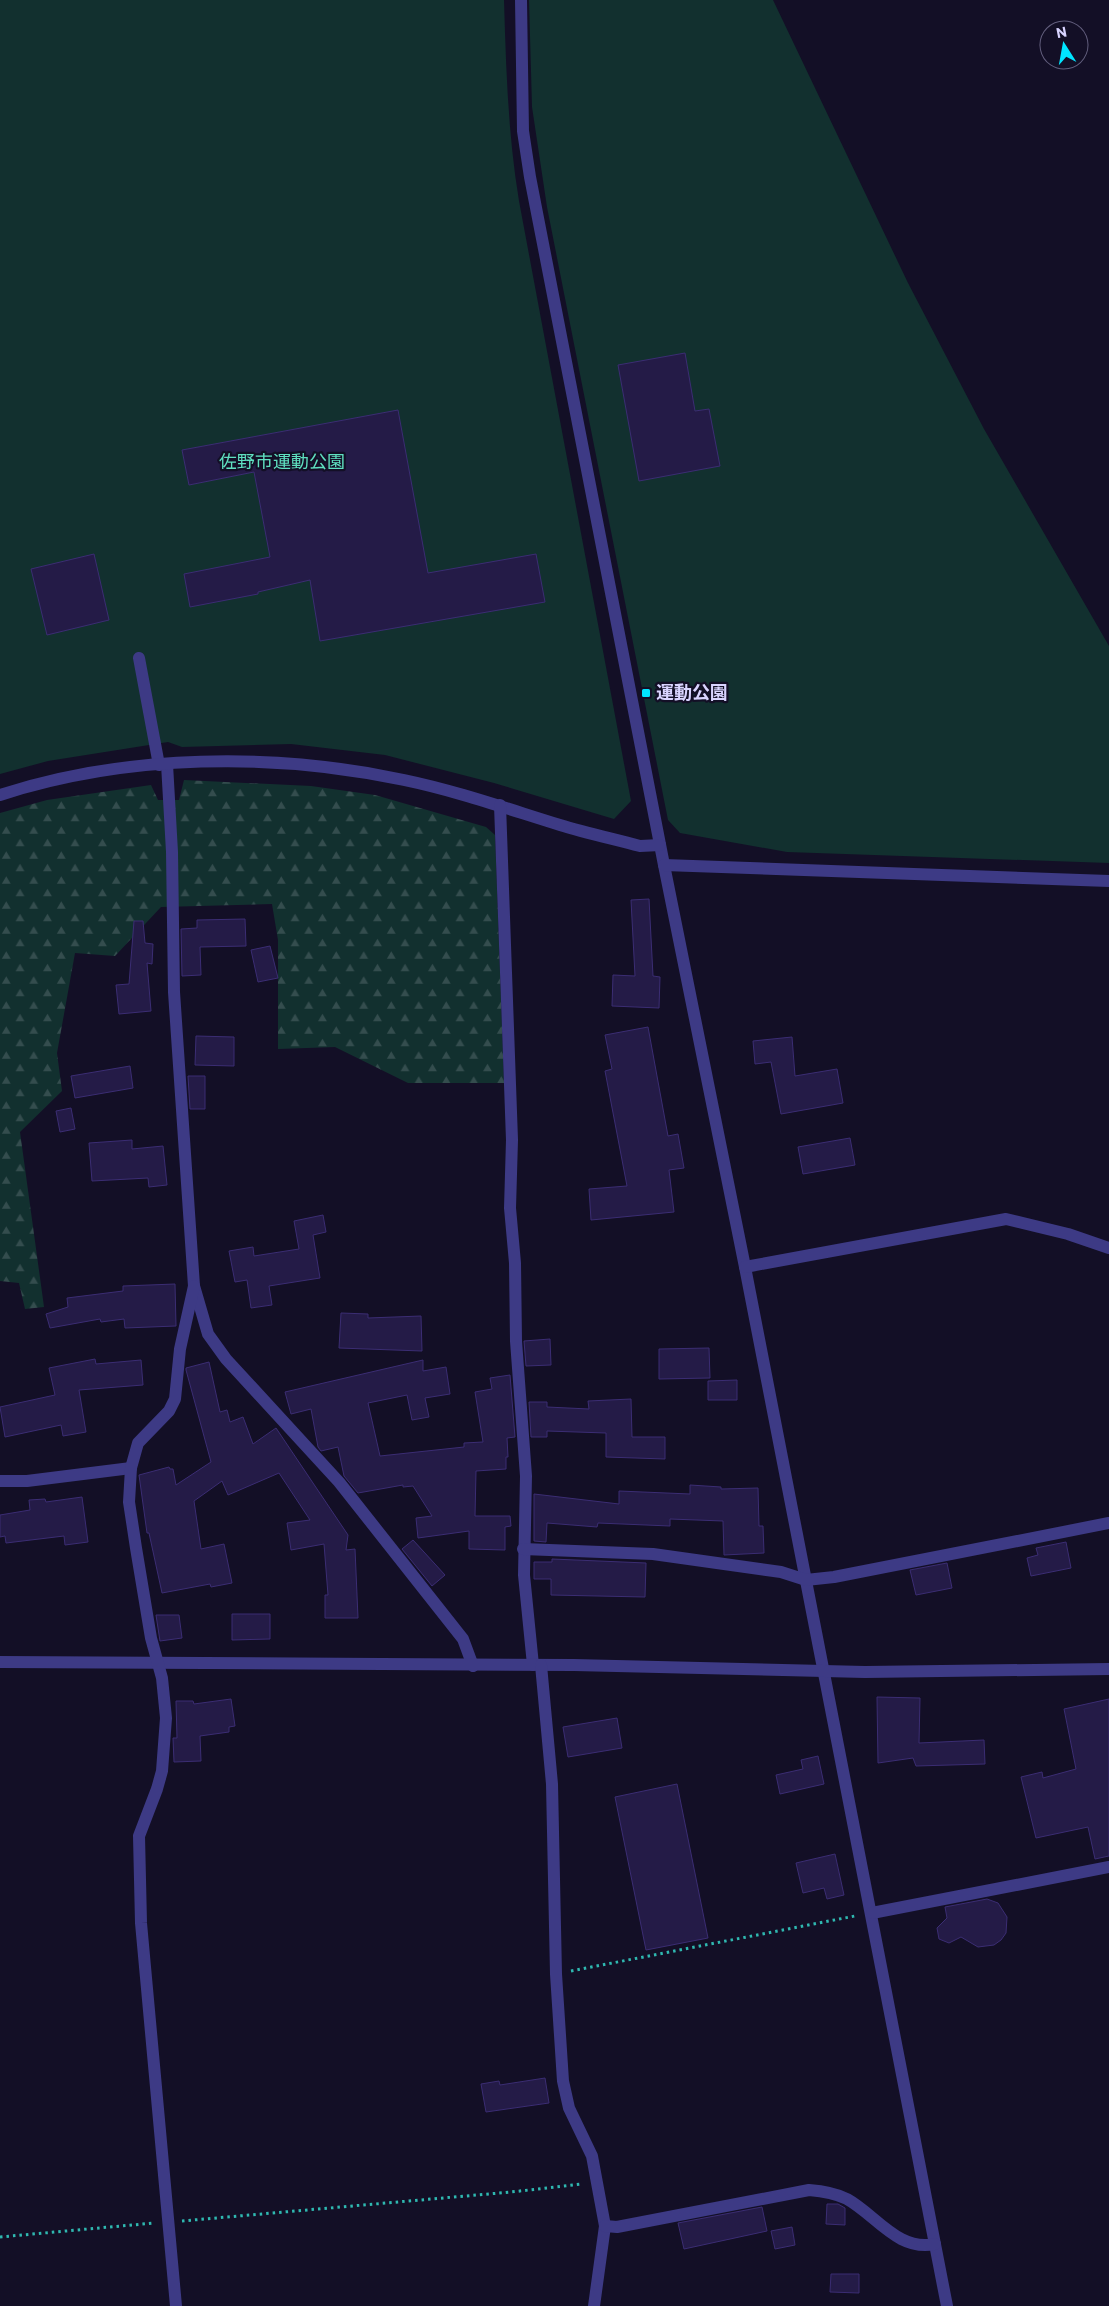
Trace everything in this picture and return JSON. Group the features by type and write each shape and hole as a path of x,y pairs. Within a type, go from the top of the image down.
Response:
{"street":[{"path":"521,0 523,131 530,177 664,865 872,1913 947,2306"},
{"path":"139,658 163,765 172,852 174,992 194,1286 208,1334 226,1359 340,1482 463,1640 473,1666"},
{"path":"0,795 86,775 163,765 218,761 305,764 404,780 500,805 560,825 640,846 660,844"},
{"path":"500,805 512,1140 510,1208 515,1263 516,1341 526,1476 523,1549 524,1575 552,1784 556,1974 563,2082 569,2108 592,2156 605,2226 594,2306"},
{"path":"664,865 1109,882"},
{"path":"745,1267 1006,1219 1068,1234 1109,1248"},
{"path":"176,2306 141,1923 139,1866 139,1836 158,1789 165,1743 166,1718 162,1678 151,1638 129,1502 131,1468 138,1443 169,1411 176,1399 180,1349 194,1286"},
{"path":"0,1481 27,1481 131,1468"},
{"path":"523,1549 653,1554 691,1558 781,1572 806,1580 834,1577 1109,1523"},
{"path":"0,1662 537,1665 823,1670 1109,1669"},
{"path":"872,1913 1109,1867"},
{"path":"605,2226 617,2227 809,2190 824,2191 847,2199 894,2235 914,2244 924,2246 935,2244"}],"path":[{"path":"556,1974 872,1913"},
{"path":"0,2237 512,2192 597,2182"}],"green space":[{"name":"佐野市運動公園","path":"0,0 504,0 510,126 515,176 631,801 614,819 494,783 385,755 291,744 182,747 168,742 48,761 0,774"},
{"path":"529,0 773,0 908,283 984,429 1109,646 1109,863 787,852 680,833 668,820 547,207 532,107"},
{"path":"184,780 311,786 375,795 486,827 495,835 504,1083 408,1083 335,1047 278,1049 278,940 272,904 161,907 115,956 75,953 57,1053 62,1091 20,1132 44,1307 25,1309 19,1283 0,1281 0,813 47,800 151,785 158,800 179,800"}],"building":[{"path":"685,353 695,411 709,409 720,466 639,481 618,365"},
{"path":"398,410 428,573 536,554 545,602 320,641 310,580 258,592 258,594 190,607 184,574 270,557 254,472 189,485 182,450"},
{"path":"94,554 109,620 47,635 31,569"},
{"path":"649,899 653,976 660,977 659,1008 612,1006 613,975 635,976 631,900"},
{"path":"245,919 246,946 200,947 201,975 182,976 181,929 197,928 197,920"},
{"path":"134,921 143,921 145,943 153,944 152,964 147,963 151,1011 119,1014 116,985 129,984"},
{"path":"270,946 278,978 258,982 251,950"},
{"path":"648,1027 668,1136 678,1134 684,1168 669,1170 674,1212 591,1220 589,1189 627,1186 605,1071 612,1069 605,1035"},
{"path":"196,1036 234,1037 234,1066 195,1065"},
{"path":"792,1037 795,1076 837,1069 843,1103 781,1114 771,1062 755,1064 753,1041"},
{"path":"130,1066 133,1088 75,1098 71,1076"},
{"path":"188,1076 205,1076 205,1109 190,1109"},
{"path":"71,1108 75,1129 60,1132 56,1111"},
{"path":"850,1138 855,1165 803,1174 798,1147"},
{"path":"132,1140 132,1149 163,1146 167,1185 149,1187 148,1178 92,1181 89,1143"},
{"path":"323,1215 326,1232 313,1235 320,1278 269,1286 272,1305 251,1308 247,1280 235,1282 229,1251 253,1247 254,1256 299,1249 294,1221"},
{"path":"175,1284 176,1326 125,1328 124,1319 101,1322 100,1319 50,1328 46,1314 68,1307 67,1298 123,1291 123,1286"},
{"path":"341,1313 368,1314 368,1318 421,1316 422,1351 339,1348"},
{"path":"550,1339 551,1365 526,1366 524,1341"},
{"path":"709,1348 710,1378 659,1379 659,1349"},
{"path":"95,1359 96,1364 141,1360 143,1385 79,1390 86,1432 63,1436 61,1425 5,1437 0,1407 55,1395 49,1368"},
{"path":"423,1360 423,1371 446,1367 450,1394 425,1398 429,1417 412,1420 407,1395 368,1403 380,1456 464,1447 464,1443 483,1442 475,1392 492,1389 490,1378 510,1375 515,1437 507,1438 508,1457 506,1457 506,1469 476,1471 475,1516 510,1516 511,1526 505,1527 505,1550 469,1549 469,1531 418,1538 416,1518 432,1516 413,1486 403,1487 403,1485 358,1493 344,1476 338,1447 321,1451 318,1447 311,1409 291,1414 285,1392"},
{"path":"209,1362 220,1412 227,1410 230,1422 243,1417 253,1444 276,1428 348,1535 346,1550 355,1549 358,1618 325,1618 325,1595 328,1595 324,1544 291,1550 287,1523 310,1520 279,1473 228,1495 222,1481 194,1501 201,1549 224,1544 232,1583 211,1587 210,1584 162,1593 149,1533 147,1533 139,1475 169,1467 173,1469 176,1485 211,1462 186,1370 186,1368"},
{"path":"737,1380 737,1400 708,1400 708,1381"},
{"path":"631,1399 632,1437 665,1437 665,1459 606,1457 606,1433 547,1431 547,1437 531,1437 529,1402 547,1402 547,1407 589,1409 588,1401"},
{"path":"690,1485 721,1487 721,1489 758,1488 759,1526 763,1526 764,1553 724,1555 723,1521 670,1519 670,1526 598,1523 597,1527 547,1523 546,1542 534,1541 534,1494 619,1504 619,1491 690,1494"},
{"path":"82,1497 88,1542 65,1545 64,1536 6,1543 5,1536 0,1537 0,1515 30,1510 29,1500 45,1499 46,1502"},
{"path":"413,1540 445,1575 432,1586 402,1549"},
{"path":"1066,1542 1071,1568 1031,1576 1027,1558 1038,1555 1036,1548"},
{"path":"552,1559 646,1563 645,1597 551,1595 551,1579 534,1579 534,1562 552,1562"},
{"path":"947,1563 952,1588 916,1595 910,1570"},
{"path":"232,1614 270,1614 270,1639 232,1640"},
{"path":"156,1615 179,1615 182,1638 160,1641"},
{"path":"877,1697 920,1698 919,1743 984,1740 985,1764 916,1766 913,1758 878,1763"},
{"path":"231,1699 235,1726 229,1727 229,1732 200,1736 201,1761 174,1762 173,1738 177,1738 176,1701 193,1701 194,1704"},
{"path":"1109,1699 1109,1856 1095,1859 1088,1827 1036,1838 1021,1777 1042,1772 1043,1778 1076,1769 1064,1709"},
{"path":"617,1718 622,1748 568,1757 563,1727"},
{"path":"818,1756 824,1784 780,1794 776,1775 803,1769 801,1760"},
{"path":"677,1784 708,1938 646,1950 615,1797"},
{"path":"835,1854 844,1895 827,1899 824,1888 803,1893 796,1863"},
{"path":"987,1899 998,1903 1007,1917 1006,1933 1001,1940 994,1945 978,1947 961,1937 949,1943 939,1939 937,1928 947,1918 945,1907"},
{"path":"545,2078 549,2103 486,2112 481,2084 499,2081 500,2085"},
{"path":"827,2204 838,2204 845,2208 845,2225 826,2224"},
{"path":"762,2207 767,2231 684,2249 678,2223"},
{"path":"792,2227 795,2245 775,2249 771,2231"},
{"path":"831,2274 859,2274 859,2293 830,2292"}],"place":[{"name":"運動公園","path":"646,693"}]}
